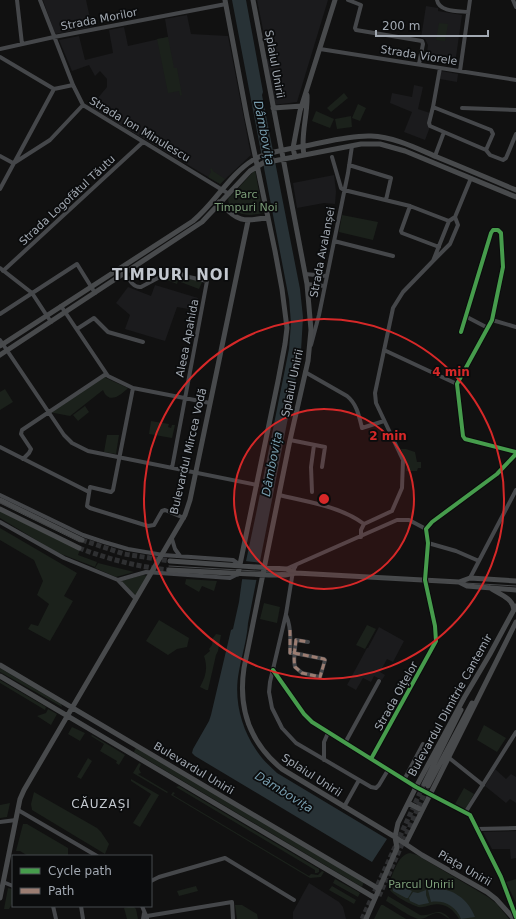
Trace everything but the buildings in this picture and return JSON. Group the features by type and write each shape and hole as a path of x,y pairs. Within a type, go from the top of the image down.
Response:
{"main road":[{"name":"Splaiul Unirii","path":"253,0 307,284 311,326 308,361 261,575 243,678 243,702 248,724 262,749 276,765 295,778 395,837"},
{"path":"294,157 293,148 302,106 335,0"},
{"name":"Splaiul Unirii","path":"226,2 255,158 281,283 287,328 257,485 242,554 240,574"},
{"path":"304,155 302,146 307,111 307,92"},
{"path":"273,108 302,106"},
{"path":"1,343 47,316 193,221 243,168 255,158 262,155 302,146 363,136 376,136 401,142 516,189"},
{"path":"0,355 202,222 257,165 263,163 352,146 373,144 391,146 516,197"},
{"path":"215,199 234,216 248,221 268,217"},
{"name":"Bulevardul Mircea Vodă","path":"67,716 172,540 188,508 248,221"},
{"path":"0,500 82,540"},
{"path":"0,509 79,548"},
{"path":"170,561 286,569 294,573"},
{"path":"169,570 261,575 286,575 294,573 425,580 459,582 467,586 516,590"},
{"path":"459,582 470,578 516,581"},
{"path":"489,588 509,600 515,608"},
{"name":"Bulevardul Dimitrie Cantemir","path":"395,837 398,823 416,787 515,608"},
{"name":"Bulevardul Dimitrie Cantemir","path":"406,844 516,622"},
{"path":"490,654 426,785 497,658"},
{"name":"Bulevardul Unirii","path":"0,665 379,889"},
{"name":"Bulevardul Unirii","path":"0,676 375,898"},
{"path":"0,898 22,793 67,716"},
{"path":"408,803 422,810"},
{"path":"366,919 397,848 395,837"},
{"name":"Piața Unirii","path":"395,837 491,895 513,916"},
{"path":"397,848 406,844"}],"street":[{"path":"17,0 22,44"},
{"name":"Strada Ion Minulescu","path":"40,0 73,86 83,105 224,189 229,194"},
{"path":"348,0 362,5 355,28 356,30 422,41 423,44 419,64"},
{"path":"436,0 442,8 468,12"},
{"path":"460,71 470,0"},
{"path":"513,0 516,8"},
{"name":"Strada Morilor","path":"0,49 226,2"},
{"name":"Strada Viorele","path":"320,49 516,80"},
{"path":"0,57 54,89 73,86"},
{"path":"440,68 429,124 486,150 490,155 503,160 506,158 516,134"},
{"path":"0,189 54,89"},
{"path":"13,163 50,140 83,105"},
{"path":"433,107 490,130 492,134 486,150"},
{"path":"462,108 516,110"},
{"path":"435,156 444,132"},
{"name":"Strada Logofătul Tăutu","path":"2,270 143,142"},
{"name":"Strada Avalanșei","path":"308,361 334,241 352,146"},
{"path":"511,146 516,148"},
{"path":"0,156 13,163"},
{"path":"332,156 341,188 344,190 410,206 449,221"},
{"path":"349,166 391,178 386,200"},
{"path":"433,261 449,221 455,217 471,178"},
{"path":"410,206 401,231 402,233 438,247"},
{"path":"361,537 361,530 364,524 392,511 402,488 403,460 376,403 375,397 392,312 403,292 450,244 458,225 455,217"},
{"path":"425,580 428,543 426,529 432,522 497,474 516,453 466,439 464,437 458,384 492,320 503,267 501,233 498,230 494,230 491,233 461,332"},
{"path":"334,241 393,256"},
{"path":"0,314 77,264 95,293"},
{"path":"2,270 32,293 51,322"},
{"name":"Aleea Apahida","path":"126,273 134,286 138,287 142,287 169,272 206,281 172,468"},
{"path":"305,274 326,276"},
{"path":"307,284 324,286"},
{"path":"61,306 108,376 133,388 210,403"},
{"path":"465,316 488,328"},
{"path":"77,329 94,318 108,332 143,342"},
{"path":"492,320 516,326"},
{"path":"1,343 64,435 72,443 88,451 257,485"},
{"path":"384,350 458,384"},
{"path":"305,372 352,400 356,405 362,428 384,421"},
{"path":"23,459 31,449 21,434 21,431 106,374"},
{"path":"133,388 112,491 90,488 87,506 148,526 154,525 162,511 165,510 184,518"},
{"path":"290,440 325,447 322,467"},
{"path":"312,492 311,467 314,445"},
{"path":"0,447 89,492"},
{"path":"470,578 516,490"},
{"path":"0,495 83,536 128,549 163,555 233,560 238,559 242,554"},
{"path":"279,495 337,509 364,524"},
{"path":"392,511 397,520"},
{"path":"286,569 397,520 409,520 426,529"},
{"path":"0,522 64,558 118,580 136,599"},
{"path":"172,540 174,548 180,556"},
{"path":"428,543 456,550 479,560"},
{"path":"233,560 242,565"},
{"path":"296,565 270,682 269,695 272,708 279,724 293,741 371,787 376,788 388,770"},
{"path":"118,580 146,572 226,578 240,574"},
{"name":"Strada Oițelor","path":"371,759 436,641 435,626 425,580"},
{"path":"286,614 289,621 290,630 290,652 294,653 325,660 320,677 302,673 296,669 294,665 294,653 296,640 308,642"},
{"path":"273,670 304,714 312,722 404,780 471,816 503,880 513,916"},
{"path":"345,743 379,681"},
{"path":"465,813 516,732"},
{"path":"324,760 324,742 328,733"},
{"path":"404,780 423,744"},
{"path":"448,757 483,785"},
{"path":"344,807 359,780"},
{"path":"18,810 95,855"},
{"path":"0,822 16,820"},
{"path":"477,829 516,828"},
{"path":"152,880 159,877 225,858 294,900"},
{"path":"2,885 12,886"},
{"path":"142,907 145,917 232,902 233,919"},
{"path":"53,907 56,919"},
{"path":"80,907 83,919"}],"shaded area":[{"path":"43,0 86,0 92,27 55,34"},
{"path":"257,0 328,0 297,102 273,105 266,59 269,59"},
{"path":"426,6 438,8 438,11 462,15 455,64 426,60 428,45 425,39 421,38"},
{"path":"187,15 191,34 228,36 251,155 220,184 92,108 107,87 107,79 100,71 95,76 89,65 72,71 59,40 79,36 85,60 113,53 109,30 124,27 128,46 168,37 165,19"},
{"path":"441,71 458,74 457,82 440,79"},
{"path":"414,85 423,87 418,109 430,113 427,124 430,127 425,140 404,132 412,112 390,103 392,93 412,97"},
{"path":"334,175 336,192 335,204 324,203 297,208 293,183"},
{"path":"155,285 198,298 194,310 177,307 165,341 125,329 130,315 116,303 128,287 151,296"},
{"path":"379,627 404,641 393,662 387,659 380,672 385,675 382,680 374,676 371,682 363,678 356,690 347,685"},
{"path":"495,769 506,779 511,774 516,777 516,803 510,799 506,803 485,786"},
{"path":"516,831 516,858 511,859 510,849 492,849 483,832"},
{"path":"309,883 339,902 343,907 346,919 293,919 293,912"}],"green space":[{"path":"439,23 448,24 445,41 436,40"},
{"path":"168,37 174,68 177,68 182,95 180,96 179,91 168,93 157,39"},
{"path":"344,93 348,98 331,112 327,108"},
{"path":"358,104 366,108 360,121 352,118"},
{"path":"316,111 334,119 330,128 312,121"},
{"path":"351,116 352,127 337,129 335,119"},
{"path":"212,168 213,171 225,179 220,184 208,177 211,172 210,169"},
{"name":"Parc Timpuri Noi","path":"255,170 263,213 249,215 241,213 233,208 229,204 228,199"},
{"path":"342,215 378,222 373,240 339,232"},
{"path":"166,272 203,280 199,289 178,281 177,284 164,279"},
{"path":"106,374 106,378 128,388 119,396 112,398 108,397 103,390 70,416 49,412"},
{"path":"5,389 13,402 0,410 0,392"},
{"path":"85,406 89,412 78,421 73,415"},
{"path":"151,421 169,424 168,427 171,428 172,425 175,425 172,438 149,434"},
{"path":"107,435 119,435 116,454 104,452"},
{"path":"401,449 415,452 417,462 421,462 421,468 418,468 417,471 406,471 407,466"},
{"path":"0,511 80,550 78,555 97,562 95,567 56,552 0,518"},
{"path":"0,528 77,573 64,596 73,601 50,641 28,629 31,624 38,626 49,604 37,595 43,581 34,560 0,540"},
{"path":"98,563 134,572 116,577 95,568"},
{"path":"143,575 148,576 136,596 121,581"},
{"path":"186,579 217,581 214,591 202,586 199,592 185,584"},
{"path":"264,603 280,607 277,623 260,619"},
{"path":"159,620 189,638 187,647 177,649 168,655 146,641"},
{"path":"367,625 376,629 365,649 356,645"},
{"path":"216,634 221,635 208,690 206,690 200,687 206,672 204,656 210,651 209,649"},
{"path":"0,668 61,704 62,707 0,672"},
{"path":"0,680 46,707 45,710 0,683"},
{"path":"48,709 57,714 51,725 37,716 46,713"},
{"path":"484,725 506,738 497,752 477,740"},
{"path":"72,727 85,733 80,741 68,734"},
{"path":"92,735 125,755 119,765 116,763 117,761 100,751 104,744 91,736"},
{"path":"136,747 364,882 362,887 134,752"},
{"path":"88,758 92,761 81,779 77,777"},
{"path":"139,763 141,764 139,769 141,773 138,774 168,792 167,793 133,773"},
{"path":"131,779 159,795 140,827 133,823 151,794 131,781"},
{"path":"179,786 319,869 319,872 315,873 315,870 176,787"},
{"path":"464,788 474,794 465,810 455,804"},
{"path":"34,792 97,828 109,844 105,854 32,810 31,804"},
{"path":"173,792 175,793 173,795 309,876 311,874 318,875 322,871 324,872 321,877 310,878 171,795"},
{"path":"10,803 7,817 0,818 0,805"},
{"path":"23,824 27,824 68,848 68,855 26,855 20,851 16,851"},
{"name":"Parcul Unirii","path":"410,853 417,855 488,897 497,904 509,919 459,919 451,909 444,905 435,904 418,907 396,895 389,889 388,886 399,861 402,857"},
{"path":"335,879 360,893 358,897 333,883"},
{"path":"516,879 516,903 506,882"},
{"path":"196,886 198,891 179,896 177,891"},
{"path":"332,886 356,900 354,904 329,890"},
{"path":"8,888 12,889 12,904 9,909 4,909"},
{"path":"388,896 420,915 439,912 446,915 450,919 439,913 422,919 416,918 386,901"},
{"path":"235,905 242,905 257,914 258,919 237,919"},
{"name":"Parcul Unirii","path":"381,905 383,905 406,919 374,919"},
{"path":"134,907 136,909 138,919 127,919 124,908"}],"water":[{"name":"Dâmbovița","path":"232,0 246,0 263,92 262,95 300,289 303,317 301,351 237,682 238,705 244,727 249,738 262,758 277,773 387,839 372,862 192,753 211,715 231,630 233,629 289,349 291,323 289,299"},
{"path":"396,883 412,891 408,898 393,891"},
{"path":"434,888 448,890 459,896 468,905 475,917 461,919 453,907 445,903 431,902 428,890"},
{"path":"426,890 429,903 419,905 410,901 409,898 413,892 418,893"}],"pier":[{"path":"245,561 262,563 258,580 241,579"}],"tunnel":[{"path":"82,540 124,554 170,561"},
{"path":"79,548 123,562 169,570"},
{"path":"362,919 424,784"},
{"path":"379,896 428,786"}],"tram line":[{"path":"0,503 80,542"},
{"path":"169,566 516,586"}],"marked path":[{"path":"290,630 290,653 294,653 324,659 325,660 320,677 302,673 295,667 294,654 295,650 296,640 308,642"}],"cycle path":[{"path":"461,332 491,233 493,230 498,230 501,233 503,267 492,320 457,384 463,436 465,439 516,452"},
{"path":"371,759 436,641 435,626 425,580 428,543 426,529 432,522 497,474 516,454"},
{"path":"273,670 304,714 312,722 416,787 470,815 501,877 516,917"}],"district":[{"name":"TIMPURI NOI","path":"171,275"},
{"name":"CĂUZAȘI","path":"101,804"}]}
